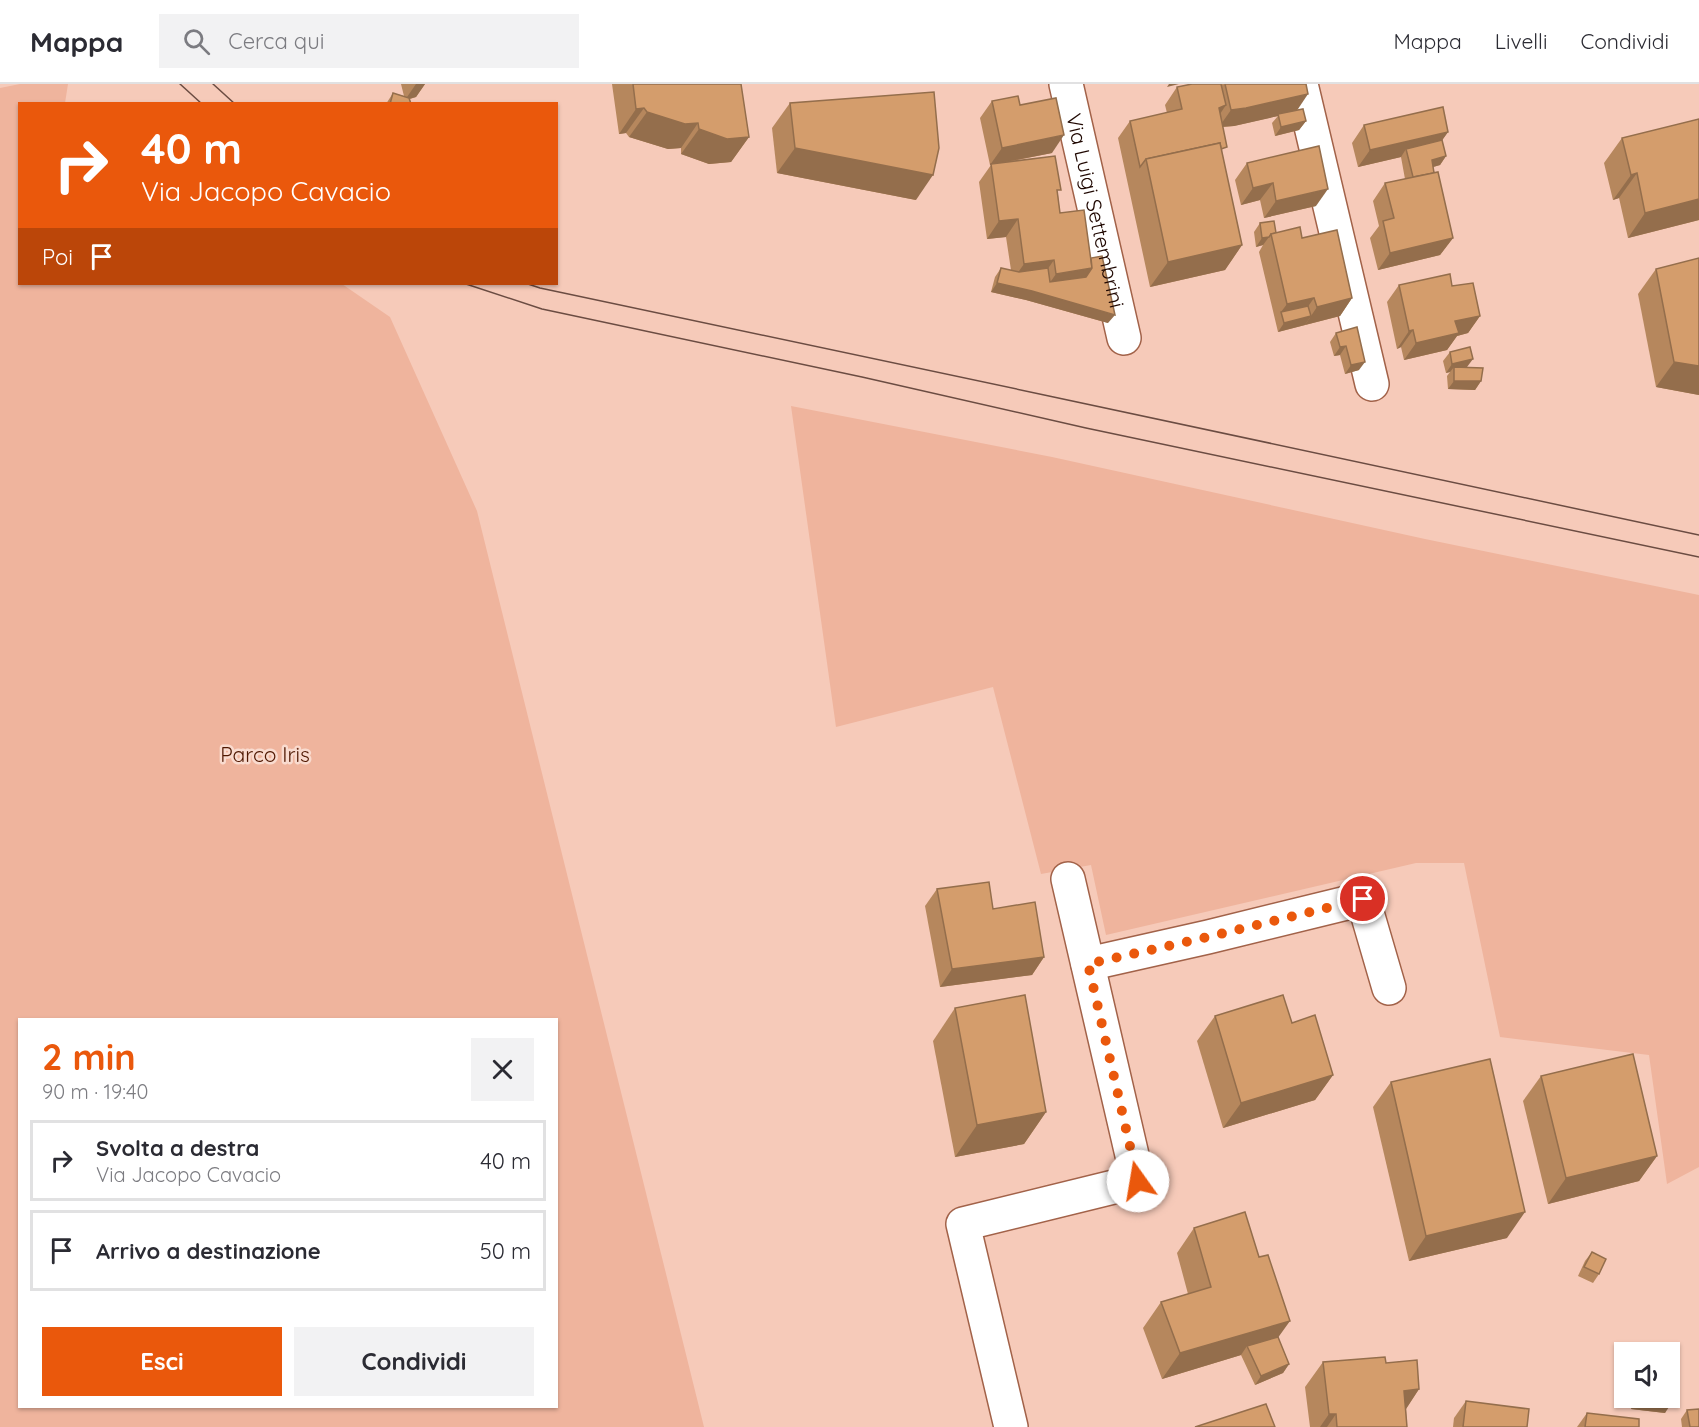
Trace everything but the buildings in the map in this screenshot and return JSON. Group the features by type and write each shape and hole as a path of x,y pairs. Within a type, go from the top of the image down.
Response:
{"street":[{"name":"Via Luigi Settembrini","path":"1066,84 1124,338"},
{"path":"1301,84 1372,384"},
{"path":"1011,1427 963,1224 1138,1181 1068,879"},
{"path":"1088,964 1363,899 1389,988"}],"green space":[{"name":"Parco Iris","path":"20,84 68,84 65,102 18,102 18,285 343,285 390,317 477,511 704,1427 0,1427 0,88"},
{"path":"791,406 1052,457 1425,539 1699,595 1699,1167 1667,1184 1649,1055 1500,1037 1464,863 1416,863 1106,935 1091,865 1041,874 993,687 836,727"}],"tram line":[{"path":"180,84 200,102"},
{"path":"213,84 233,102"},
{"path":"469,285 542,309 862,377 1086,428 1699,557"},
{"path":"531,285 1699,535"}],"route":[{"path":"1138,1181 1088,964 1363,899"}]}
